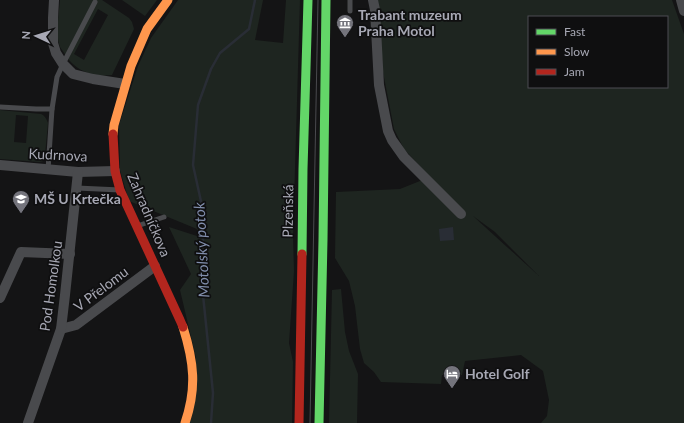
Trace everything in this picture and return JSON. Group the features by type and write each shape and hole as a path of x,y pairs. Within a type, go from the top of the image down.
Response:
{"main road":[{"name":"Zahradníčkova","path":"168,0 147,29 130,66 113,131 113,149 115,171 120,190 180,320 190,354 193,385 192,399 185,423"},
{"name":"Plzeňská","path":"299,423 302,177 308,0"},
{"path":"319,423 323,256 326,0"}],"street":[{"path":"54,0 52,18 53,44 56,53 63,64 72,74 93,80 125,84"},
{"path":"373,0 375,10 379,85 388,131 404,158 461,214"},
{"path":"681,0 684,11"},
{"name":"Kudrnova","path":"0,165 78,172 115,171"},
{"name":"Pod Homolkou","path":"28,423 61,329 78,172"},
{"path":"0,298 21,252 70,254"},
{"name":"V Přelomu","path":"61,329 76,325 155,266"}],"lane":[{"path":"350,0 350,12"},
{"path":"48,170 52,109 57,77 95,2"},
{"path":"0,107 52,109"},
{"path":"77,188 120,190"},
{"path":"136,226 164,217"}],"shaded area":[{"path":"60,0 102,0 129,18 132,22 134,29 112,75 94,75 78,68 69,60 60,47 58,37","holes":["98,9 108,15 84,60 74,54"]},
{"path":"122,0 157,0 145,16"},
{"path":"178,0 263,0 255,40 283,43 286,0 300,0 293,236 294,271 289,343 293,362 292,423 190,423 196,358 180,290 191,274 169,227 197,236 197,229 129,201 120,170 119,125 138,66 151,38"},
{"path":"378,0 672,0 684,34 684,423 541,423 547,416 549,400 543,371 521,355 465,361 462,375 442,375 441,384 381,382 374,372 364,363 360,349 355,306 349,281 335,258 336,192 400,189 430,177 404,149 394,129 383,72","holes":["473,216 495,232 539,276"]},
{"path":"0,110 41,114 46,118 48,123 44,161 39,162 0,159","holes":["16,115 28,116 26,143 14,142"]},
{"path":"453,227 454,240 440,241 439,229"},
{"path":"341,289 345,332 349,351 358,374 357,423 329,423 332,290"}],"waterway":[{"name":"Motolský potok","path":"211,423 213,393 202,285 202,206 193,165 198,105 211,69 220,53 249,29 255,0"}],"tram line":[{"path":"310,423 318,0"}],"traffic: fast":[{"path":"302,254 308,0"},
{"path":"319,423 326,0"}],"traffic: slow":[{"path":"113,134 114,125 131,66 147,29 168,0"},
{"path":"183,327 190,352 193,375 193,386 185,423"}],"traffic: jam":[{"path":"113,134 115,171 120,190 183,327"},
{"path":"299,423 302,254"}],"place":[{"name":"Trabant muzeum Praha Motol","path":"345,38"},
{"name":"MŠ U Krtečka","path":"21,214"},
{"name":"Hotel Golf","path":"452,389"}]}
